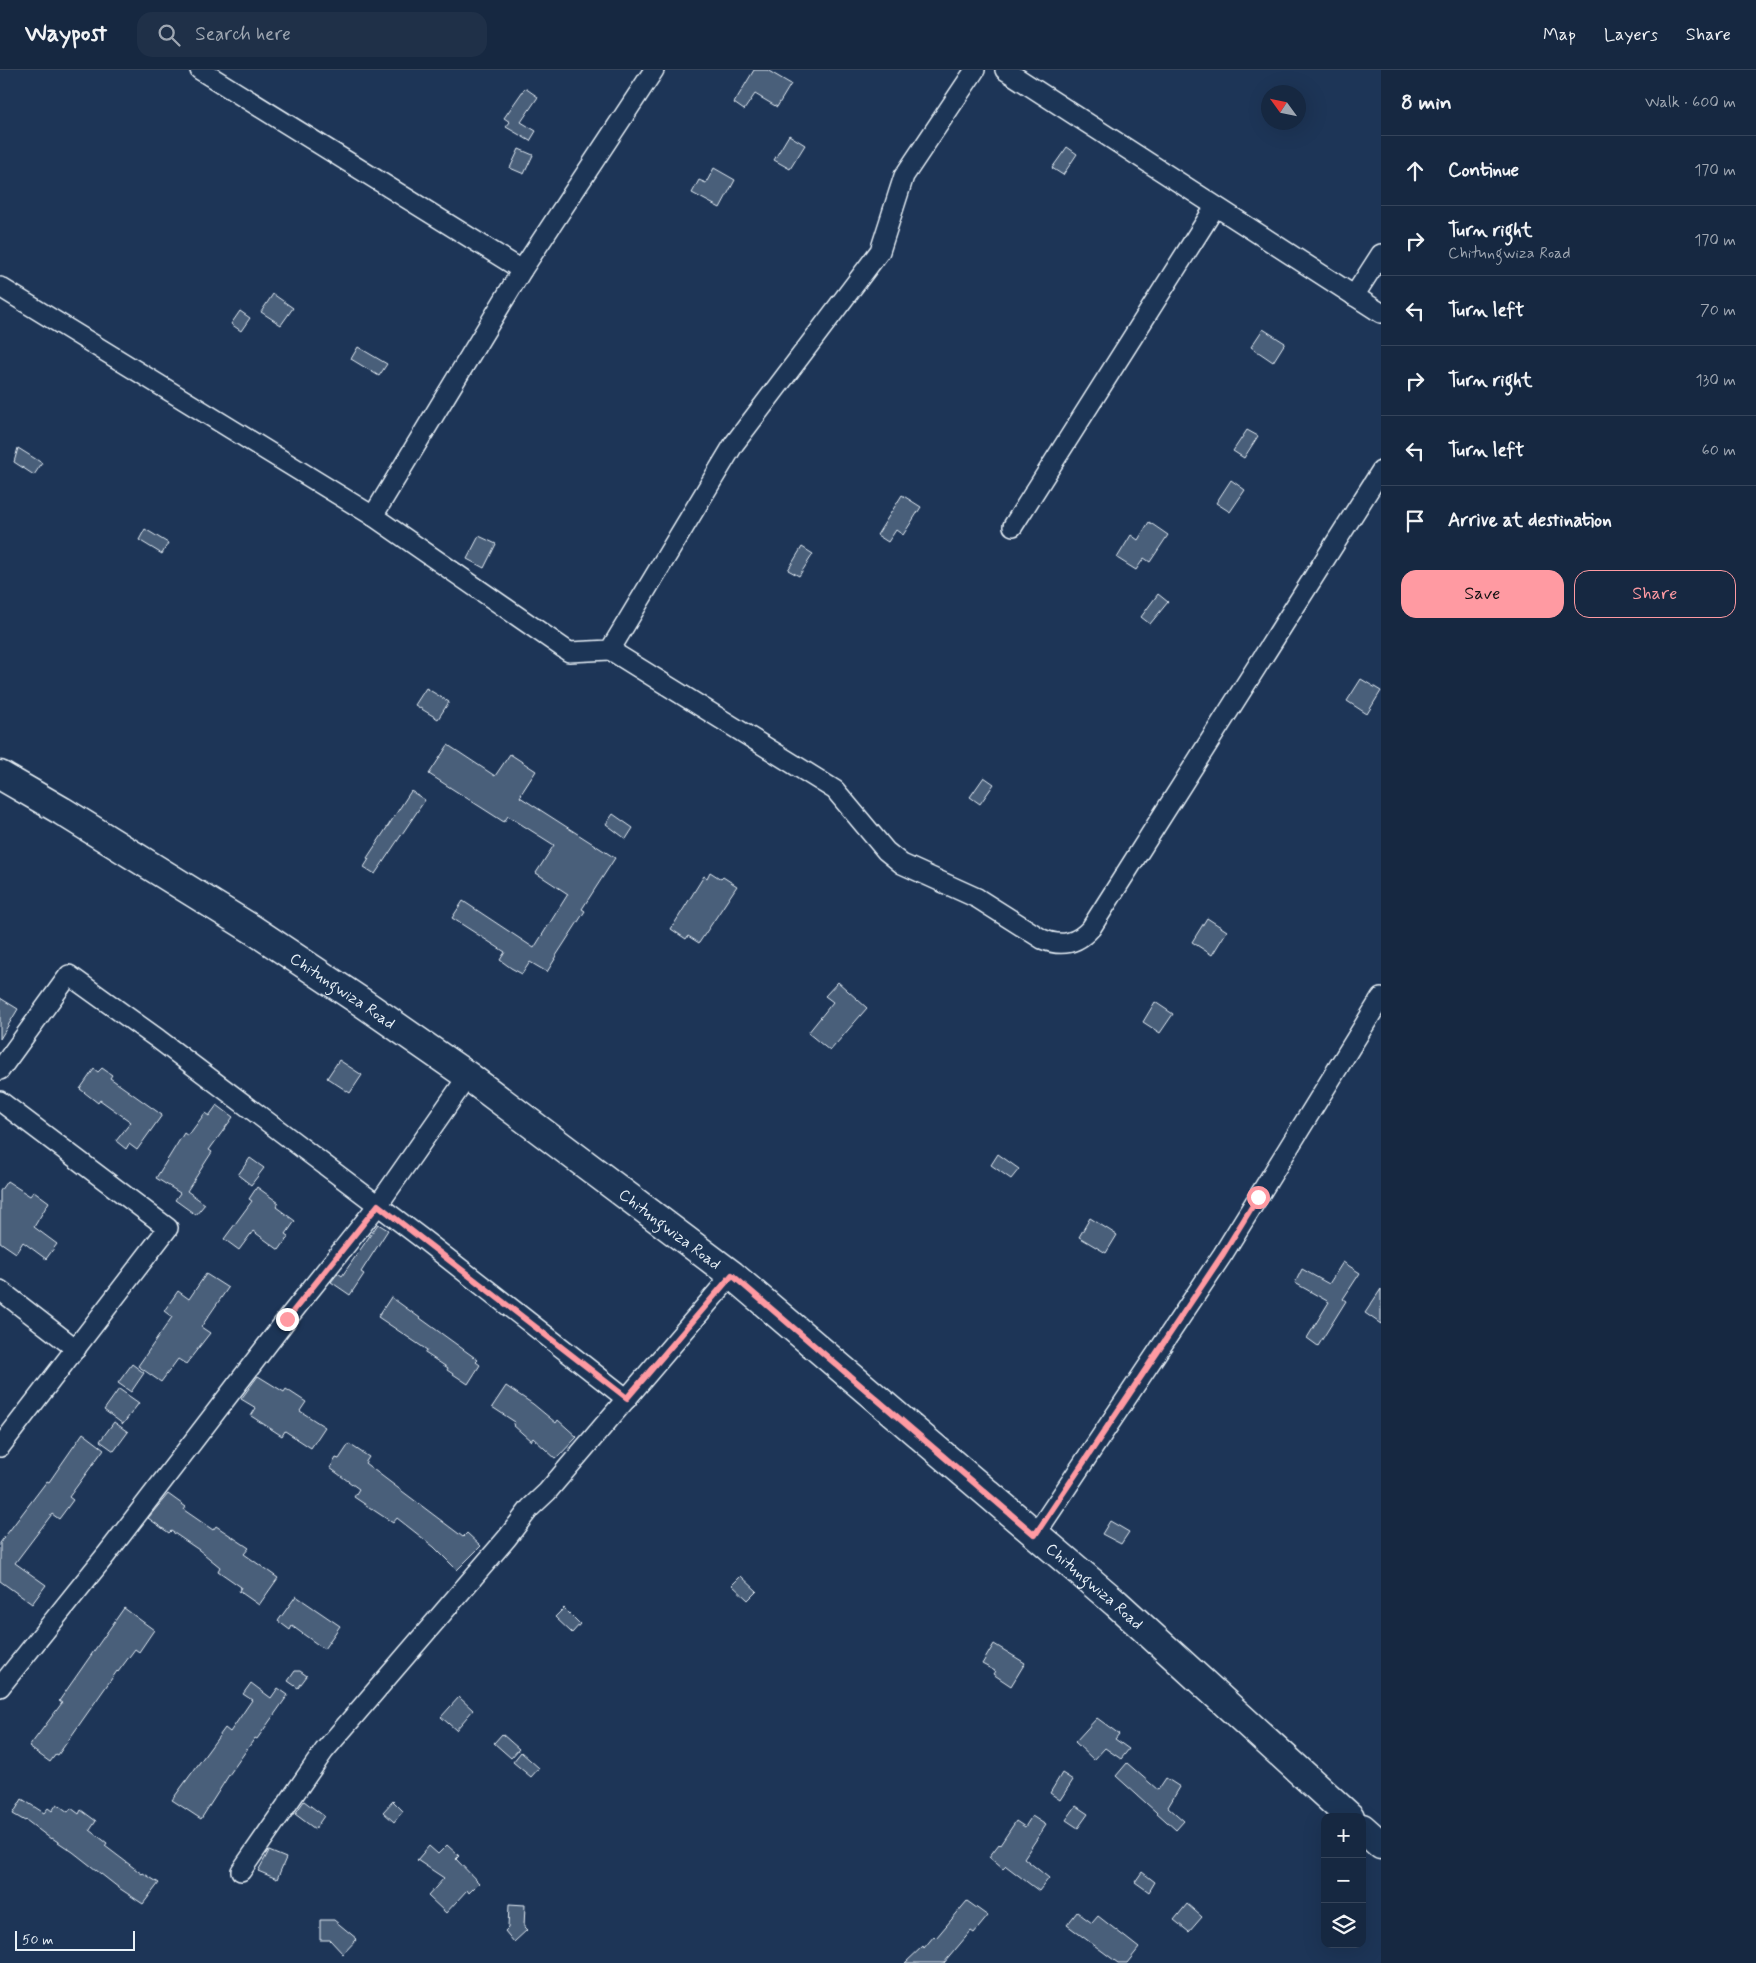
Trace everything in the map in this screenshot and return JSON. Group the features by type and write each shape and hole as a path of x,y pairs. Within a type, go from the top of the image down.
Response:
{"main road":[{"name":"Chitungwiza Road","path":"0,775 62,810 252,929 468,1076 732,1275 1116,1603 1346,1813"},
{"path":"1366,1832 1381,1845"}],"street":[{"path":"200,70 522,270"},
{"path":"373,516 522,270 654,70"},
{"path":"610,650 734,444 880,251 904,176 975,70"},
{"path":"1005,70 1381,313"},
{"path":"1013,526 1215,207"},
{"path":"1354,296 1381,254"},
{"path":"0,287 373,516 569,652 610,650 835,790 877,840 902,864 978,898 1042,939 1052,943 1074,942 1084,936 1091,928 1381,471"},
{"path":"0,1070 69,974 378,1205 627,1398"},
{"path":"1035,1535 1223,1254 1381,998"},
{"path":"0,1687 6,1666 106,1556 287,1319 378,1205 468,1076"},
{"path":"0,1101 168,1228 0,1447"},
{"path":"242,1871 324,1751 507,1538 530,1508 547,1492 732,1275"},
{"path":"0,1290 76,1349"}],"building":[{"path":"754,70 767,70 791,84 777,107 755,94 744,110 734,103"},
{"path":"525,88 538,97 521,122 536,131 530,141 506,127 510,122 504,118"},
{"path":"789,135 805,145 790,169 774,160"},
{"path":"1067,147 1077,154 1063,175 1052,168"},
{"path":"519,149 533,155 524,174 510,168"},
{"path":"714,168 735,180 720,208 692,193 699,180 706,183"},
{"path":"273,294 293,308 281,325 261,312"},
{"path":"240,311 250,318 241,331 231,324"},
{"path":"1263,329 1285,343 1273,362 1251,347"},
{"path":"358,347 387,364 379,376 351,359"},
{"path":"1247,430 1258,436 1244,458 1233,451"},
{"path":"18,448 42,463 34,475 14,462"},
{"path":"1231,480 1245,490 1230,512 1216,503"},
{"path":"902,495 921,507 903,535 896,530 888,542 877,535"},
{"path":"1149,522 1168,535 1150,562 1144,558 1136,570 1117,558 1131,535 1138,540"},
{"path":"145,529 168,543 162,554 139,540"},
{"path":"479,536 496,544 484,568 467,559"},
{"path":"802,547 813,554 799,576 788,570"},
{"path":"1158,594 1168,602 1150,624 1141,617"},
{"path":"1361,679 1381,691 1367,714 1347,701"},
{"path":"426,688 449,702 438,719 415,705"},
{"path":"448,745 495,776 510,754 536,771 520,797 615,858 582,909 585,911 547,972 530,962 522,974 511,968 500,960 505,952 452,918 463,901 534,948 568,894 536,873 554,845 508,816 504,822 429,774"},
{"path":"984,777 994,784 980,804 970,797"},
{"path":"411,791 425,800 375,874 364,867 369,859 367,858"},
{"path":"613,814 633,828 626,839 606,824"},
{"path":"710,872 721,879 723,877 737,886 699,943 688,936 686,939 671,929 704,876 707,878"},
{"path":"1207,918 1227,931 1212,955 1192,942"},
{"path":"838,982 867,1008 830,1051 808,1033 833,1002 825,996"},
{"path":"0,998 18,1009 0,1039"},
{"path":"1155,1002 1173,1014 1160,1033 1143,1022"},
{"path":"339,1060 362,1075 350,1093 327,1078"},
{"path":"102,1068 112,1075 110,1078 162,1115 137,1150 129,1144 126,1149 116,1141 131,1122 100,1100 98,1103 80,1089 94,1069 98,1072"},
{"path":"217,1105 233,1117 209,1150 212,1152 187,1191 205,1204 196,1215 175,1200 180,1193 156,1178 184,1133 188,1136 205,1113 209,1116"},
{"path":"998,1154 1019,1169 1011,1179 991,1165"},
{"path":"250,1158 264,1168 251,1185 238,1175"},
{"path":"7,1181 30,1196 34,1191 49,1202 34,1227 57,1244 46,1259 23,1242 16,1253 0,1242 0,1191"},
{"path":"257,1187 279,1203 276,1207 295,1221 286,1234 289,1236 279,1250 253,1231 239,1250 224,1239 252,1201 249,1199"},
{"path":"1090,1218 1117,1235 1106,1253 1079,1237"},
{"path":"378,1224 388,1230 361,1272 364,1274 350,1295 331,1282 338,1273 342,1276"},
{"path":"1343,1262 1360,1273 1343,1299 1346,1301 1318,1346 1307,1338 1329,1302 1295,1283 1302,1269 1329,1284"},
{"path":"206,1274 228,1288 201,1327 210,1333 186,1364 178,1359 161,1382 138,1366 172,1317 164,1311 178,1291 189,1299"},
{"path":"1381,1289 1381,1324 1365,1313"},
{"path":"391,1297 478,1360 476,1362 480,1365 468,1384 425,1353 427,1350 378,1317"},
{"path":"132,1364 144,1373 131,1392 118,1383"},
{"path":"258,1376 284,1392 286,1389 306,1402 300,1411 325,1427 311,1448 285,1431 282,1436 251,1416 256,1408 241,1399"},
{"path":"506,1386 533,1404 556,1423 558,1420 577,1437 556,1459 533,1438 531,1441 513,1425 515,1422 492,1407"},
{"path":"119,1389 139,1403 123,1424 104,1410"},
{"path":"114,1422 128,1432 114,1451 100,1441"},
{"path":"83,1433 104,1449 69,1497 73,1500 59,1519 52,1514 15,1563 46,1585 32,1604 0,1581 0,1543 47,1481 49,1482"},
{"path":"349,1444 369,1457 365,1463 463,1537 467,1533 481,1546 457,1570 434,1547 397,1518 393,1523 354,1497 359,1489 330,1468 336,1458 339,1459"},
{"path":"168,1494 186,1507 184,1510 213,1530 216,1526 249,1548 244,1554 278,1578 259,1605 239,1591 241,1587 218,1571 220,1567 199,1550 171,1531 169,1533 148,1518"},
{"path":"1110,1521 1129,1532 1121,1544 1102,1534"},
{"path":"741,1576 757,1591 748,1600 732,1585"},
{"path":"296,1596 340,1626 324,1649 292,1626 290,1630 278,1621"},
{"path":"124,1608 154,1630 139,1652 135,1649 117,1671 58,1755 56,1754 50,1762 29,1747 62,1703 59,1701"},
{"path":"564,1608 580,1624 572,1633 555,1617"},
{"path":"994,1644 1025,1663 1011,1686 993,1674 995,1671 982,1664"},
{"path":"295,1671 300,1671 307,1676 298,1688 288,1681"},
{"path":"251,1683 271,1698 278,1688 288,1695 229,1775 201,1819 172,1800 225,1728 230,1732 252,1700 243,1694"},
{"path":"459,1697 473,1710 456,1730 441,1717"},
{"path":"1097,1718 1119,1734 1115,1739 1129,1749 1121,1759 1105,1748 1094,1760 1075,1742"},
{"path":"502,1734 519,1749 511,1758 494,1743"},
{"path":"521,1752 539,1768 531,1777 513,1762"},
{"path":"1127,1763 1158,1790 1166,1778 1180,1787 1168,1807 1184,1821 1176,1830 1116,1776"},
{"path":"1062,1773 1073,1780 1060,1800 1050,1793"},
{"path":"22,1799 44,1813 48,1808 52,1811 57,1804 68,1812 71,1808 79,1814 81,1810 96,1821 90,1830 107,1843 105,1846 142,1874 159,1883 143,1904 73,1852 51,1839 26,1820 13,1814"},
{"path":"304,1801 324,1816 315,1829 295,1814"},
{"path":"393,1801 403,1811 394,1822 383,1812"},
{"path":"1076,1806 1088,1814 1078,1828 1066,1820"},
{"path":"1032,1816 1046,1825 1024,1858 1049,1878 1039,1891 1006,1866 1003,1869 989,1857 1000,1845 1016,1821 1025,1827"},
{"path":"447,1845 459,1856 456,1859 479,1883 469,1893 467,1890 446,1913 428,1896 444,1878 417,1860 429,1846 438,1854"},
{"path":"269,1851 286,1858 277,1879 258,1871"},
{"path":"1142,1872 1155,1882 1149,1892 1135,1882"},
{"path":"967,1901 988,1916 974,1933 971,1931 944,1963 905,1963 923,1946 924,1948 934,1936 936,1938"},
{"path":"509,1904 525,1905 524,1927 527,1930 514,1942 505,1931 508,1928"},
{"path":"1187,1904 1202,1917 1189,1932 1174,1920"},
{"path":"1077,1912 1092,1923 1098,1916 1139,1948 1127,1963 1118,1963 1067,1925"},
{"path":"320,1920 334,1920 357,1939 343,1954 330,1940 320,1940"}],"route":[{"path":"287,1319 378,1205 627,1398 732,1275 1035,1535 1223,1254 1258,1197"}]}
